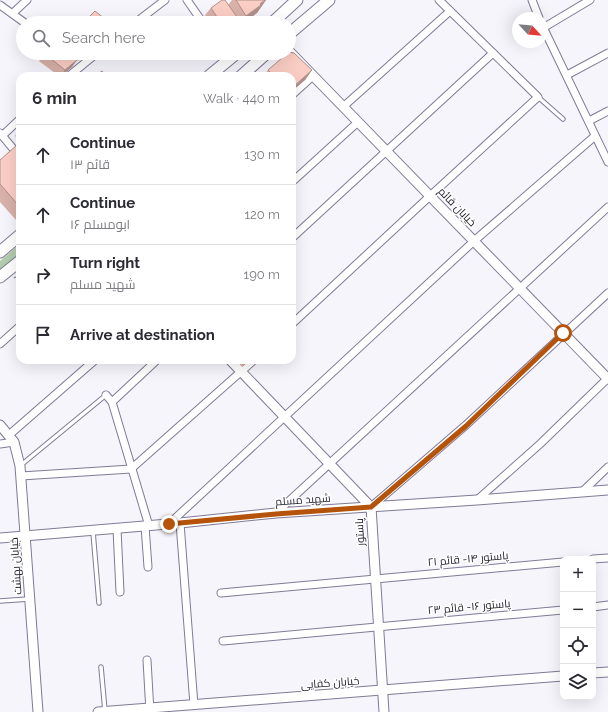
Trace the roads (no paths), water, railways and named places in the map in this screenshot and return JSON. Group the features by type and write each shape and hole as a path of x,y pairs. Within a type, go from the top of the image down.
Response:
{"main road":[{"path":"280,16 297,0"},
{"path":"296,28 329,0"},
{"path":"214,72 225,60"},
{"path":"246,72 259,60"},
{"path":"0,252 16,238"},
{"path":"0,276 16,264"}],"street":[{"path":"13,13 27,0"},
{"path":"145,16 165,0"},
{"path":"187,0 198,16"},
{"path":"296,320 538,97 439,0"},
{"path":"532,0 537,12"},
{"path":"548,23 590,0"},
{"path":"0,5 17,16"},
{"path":"343,107 450,11"},
{"path":"548,36 608,162"},
{"path":"296,234 494,53"},
{"path":"567,75 608,53"},
{"name":"خیابان قائم","path":"296,58 608,379"},
{"path":"73,72 88,60"},
{"path":"296,92 314,76"},
{"path":"589,121 608,111"},
{"path":"16,122 1,134 16,152"},
{"path":"296,178 358,122"},
{"path":"169,524 474,241 595,136"},
{"path":"276,514 608,207"},
{"path":"371,507 466,426 563,333 608,293"},
{"path":"0,344 16,330"},
{"path":"0,444 12,439 90,364"},
{"path":"112,402 153,364"},
{"name":"پاستور","path":"234,364 371,507 384,712"},
{"path":"21,476 131,470 250,364"},
{"path":"477,500 540,444 608,379"},
{"path":"106,394 112,402 147,526 148,567"},
{"name":"خیابان بهشت","path":"0,425 12,439 20,466 38,712"},
{"path":"582,492 608,467"},
{"name":"شهید مسلم","path":"0,538 276,514 608,490"},
{"path":"180,523 194,705"},
{"path":"117,529 120,592"},
{"path":"596,559 608,558"},
{"name":"پاستور ۱۴- قائم ۲۱","path":"221,593 560,562"},
{"path":"596,607 608,605"},
{"name":"پاستور ۱۶- قائم ۲۳","path":"223,641 560,610"},
{"path":"147,660 150,710"},
{"path":"596,674 608,672"},
{"name":"خیابان کفایی","path":"98,712 150,710 194,705 560,676"}],"lane":[{"path":"538,97 562,119"},
{"path":"20,466 106,394"},
{"path":"93,530 99,604"},
{"path":"0,601 30,599"},
{"path":"102,667 105,712"}],"tunnel":[{"path":"256,60 262,68"}]}
